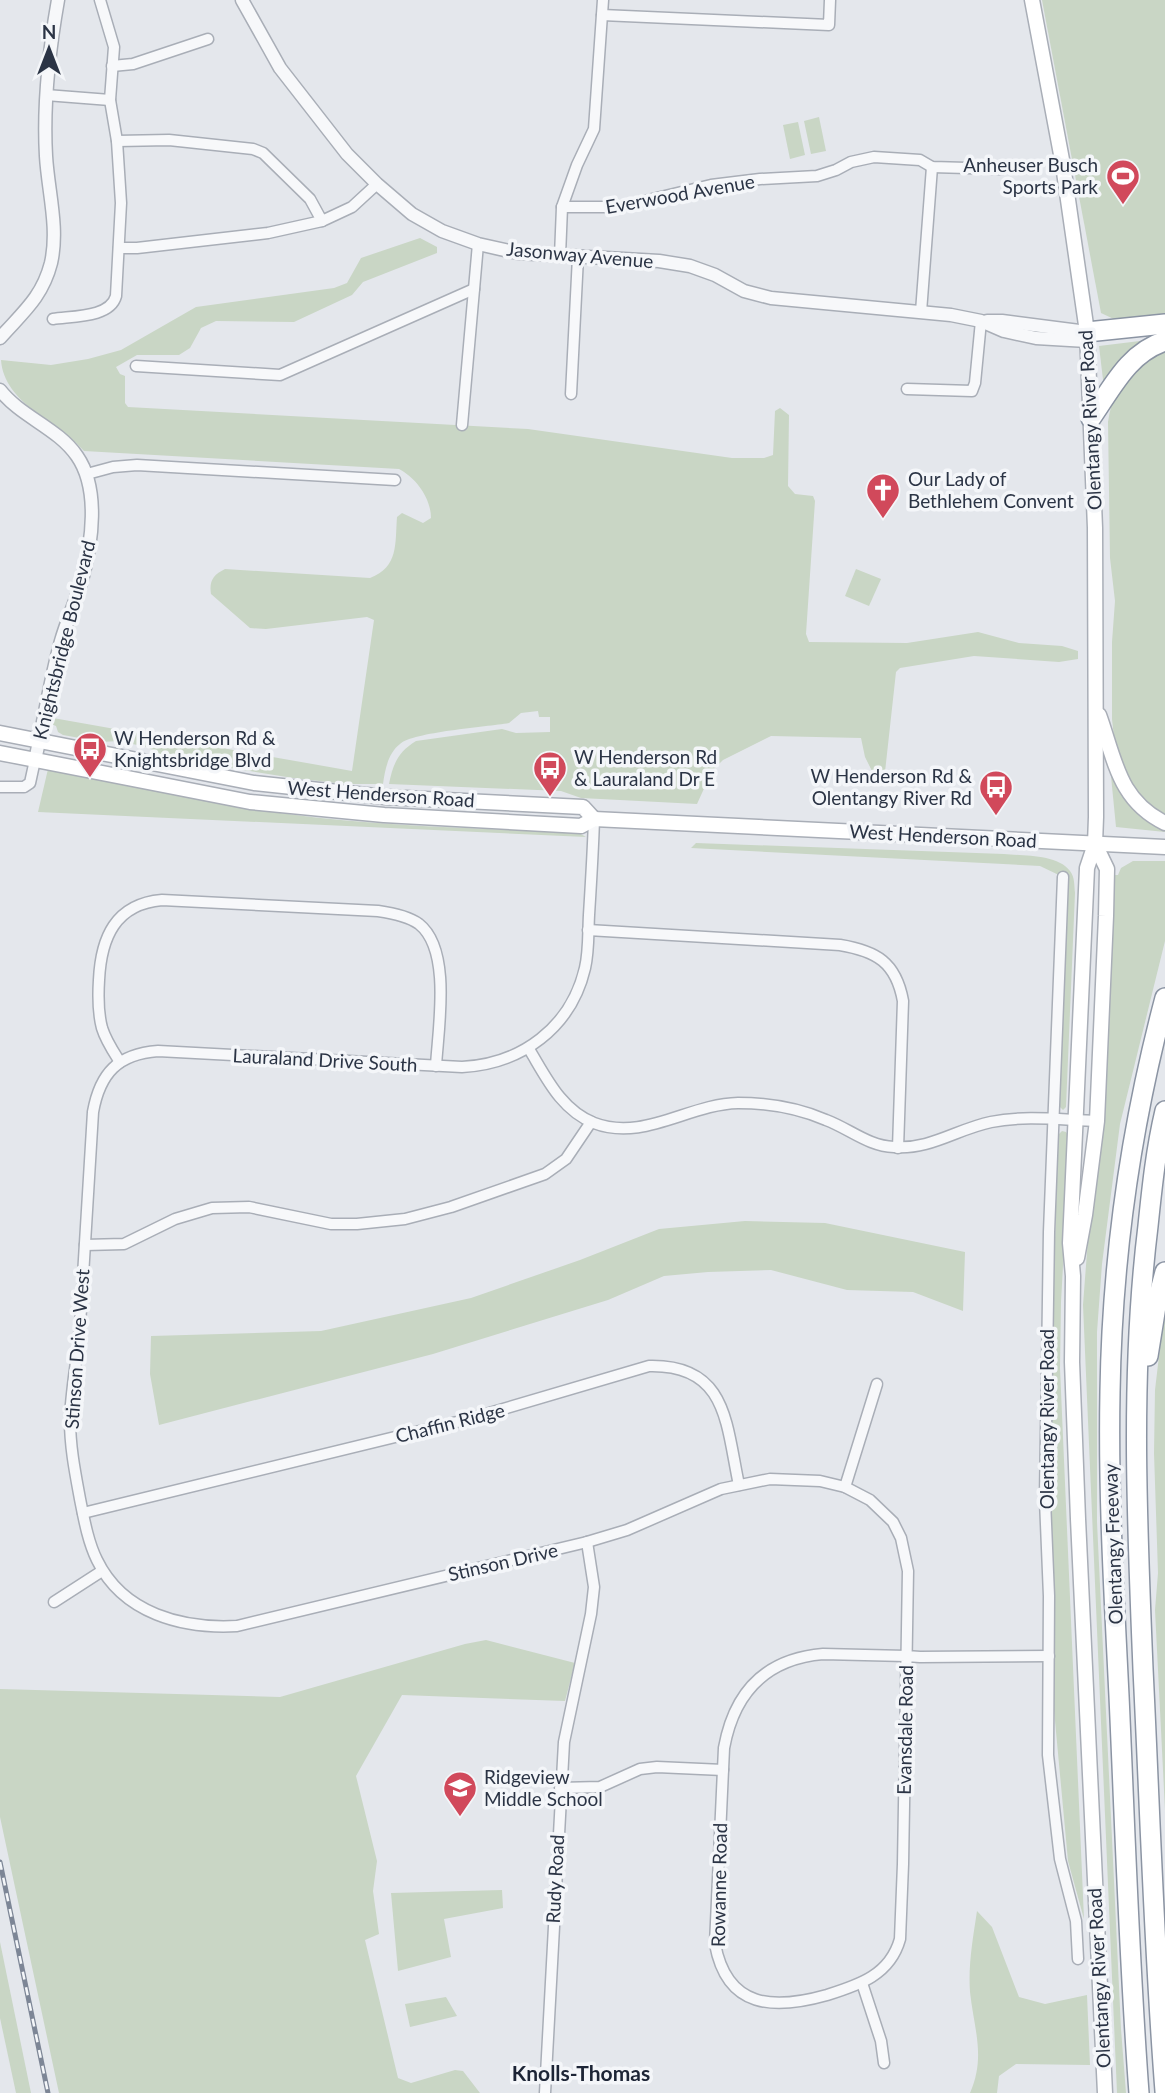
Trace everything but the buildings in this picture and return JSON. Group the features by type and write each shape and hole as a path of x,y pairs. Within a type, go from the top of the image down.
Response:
{"highway":[{"path":"1087,337 1165,324"},
{"path":"1087,337 1165,334"},
{"path":"1091,418 1131,361 1148,348 1165,341"},
{"name":"Olentangy Freeway","path":"1139,2093 1114,1586 1110,1392 1114,1304 1124,1207 1139,1115 1165,998"},
{"name":"Olentangy Freeway","path":"1165,1111 1155,1165 1139,1305 1135,1392 1136,1489 1159,2011 1165,2091"},
{"path":"1136,1489 1150,1342 1165,1272"}],"main road":[{"name":"Olentangy River Road","path":"1032,0 1063,165 1087,337 1095,528 1095,844 1087,868 1070,1243 1073,1276 1072,1362 1076,1466 1105,2093"},
{"path":"1096,705 1123,785 1138,804 1165,823"},
{"name":"West Henderson Road","path":"0,733 254,783 385,797 583,807 594,819"},
{"name":"West Henderson Road","path":"0,753 250,802 315,810 582,826 594,819 1165,847"},
{"name":"Olentangy River Road","path":"1073,1276 1085,1215 1097,1121 1108,875 1095,844"}],"street":[{"path":"0,338 28,309 44,283 50,264 54,231 46,155 46,96 58,0"},
{"path":"53,319 110,308 116,296 121,203 117,141 110,100 113,40 100,0"},
{"name":"Jasonway Avenue","path":"242,0 280,68 347,154 412,214 442,231 478,244 518,253 659,261 690,266 715,275 744,291 771,298 966,317 1004,331 1036,338 1087,337"},
{"path":"560,256 562,207 577,165 594,130 603,0"},
{"path":"602,15 829,25 830,0"},
{"path":"112,66 133,64 208,39"},
{"path":"46,96 110,100"},
{"path":"117,141 169,140 253,149 263,153 310,199 322,221"},
{"name":"Everwood Avenue","path":"562,207 619,206 711,185 817,176 874,156 920,160 932,167 1002,169"},
{"path":"921,312 932,167"},
{"path":"119,248 268,233 322,221 352,207 377,184"},
{"path":"462,425 478,244"},
{"path":"571,394 578,257"},
{"path":"136,366 280,375 474,289"},
{"path":"907,389 972,391 981,321"},
{"name":"Knightsbridge Boulevard","path":"0,390 27,415 68,445 76,455 87,474 90,504 88,552 83,578 61,641 35,760"},
{"path":"87,474 113,467 137,465 395,480"},
{"path":"0,788 24,787 30,783 35,760"},
{"name":"Lauraland Drive South","path":"120,1062 142,1052 158,1051 461,1068 496,1063 529,1049 551,1030 571,1004 584,970 594,819"},
{"name":"Olentangy River Road","path":"1063,877 1046,1396 1048,1755 1060,1859 1076,1921 1078,1958"},
{"path":"120,1062 102,1030 99,1012 101,953 107,935 124,913 149,901 378,911 419,924 433,943 440,971 436,1066"},
{"path":"588,930 840,944 864,949 884,961 901,988 903,1001 898,1148"},
{"path":"529,1049 561,1098 573,1110 591,1122 611,1128 637,1128 710,1106 763,1104 801,1111 828,1120 868,1142 898,1148 924,1146 967,1128 995,1121 1097,1121"},
{"name":"Stinson Drive West","path":"120,1062 101,1085 93,1112 70,1435 83,1513 95,1558 102,1571 123,1594 156,1615"},
{"path":"85,1245 124,1244 175,1219 212,1208 249,1207 331,1224 405,1219 451,1207 545,1174 566,1159 591,1122"},
{"name":"Chaffin Ridge","path":"83,1513 469,1419 649,1366 689,1370 706,1382 724,1414 739,1485"},
{"path":"845,1487 877,1384"},
{"name":"Stinson Drive","path":"156,1615 185,1625 237,1626 627,1531 703,1495 739,1485 785,1479 820,1481 845,1487"},
{"name":"Evansdale Road","path":"845,1487 859,1492 882,1509 893,1522 901,1538 908,1571 902,1928 893,1957 876,1975 862,1983"},
{"name":"Rudy Road","path":"545,2093 564,1742 591,1614 594,1587 587,1542"},
{"path":"54,1602 102,1571"},
{"name":"Rowanne Road","path":"862,1983 811,1999 780,2005 762,2002 743,1993 727,1978 717,1956 715,1932 727,1730 741,1699 753,1685 780,1664 823,1654 906,1656"},
{"path":"906,1656 1049,1656"},
{"path":"560,1788 600,1787 624,1775 657,1767 723,1770"},
{"path":"862,1983 881,2041 884,2063"}],"green space":[{"name":"Anheuser Busch Sports Park","path":"1042,0 1165,0 1165,316 1118,321 1101,313"},
{"path":"819,117 826,151 811,154 804,121"},
{"path":"798,122 805,155 790,159 783,125"},
{"path":"420,238 437,247 437,253 363,282 352,295 294,322 216,321 201,328 190,348 179,355 137,355 116,367 120,374 125,376 125,403 128,407 528,429 732,458 764,458 773,455 775,411 780,408 789,415 788,486 795,494 813,496 815,501 806,634 809,642 907,643 978,632 1019,643 1062,646 1078,651 1078,659 1059,662 974,656 900,668 896,672 885,772 874,775 865,757 861,738 771,736 723,760 712,771 697,804 581,798 561,791 389,784 397,759 416,741 502,729 516,733 550,732 550,717 539,717 538,711 521,713 509,723 434,733 407,740 396,748 390,757 383,784 345,784 293,778 195,762 162,755 147,747 118,741 102,742 58,732 56,726 51,724 53,718 352,771 374,620 367,617 266,629 250,628 211,594 211,582 225,569 370,578 391,561 397,517 402,513 423,523 431,518 430,511 421,489 399,469 84,451 22,400 4,375 1,360 51,365 88,359 121,350 196,307 334,288 347,283 361,258"},
{"path":"1148,340 1104,388 1099,346"},
{"path":"1165,346 1165,818 1131,789 1115,747 1112,719 1112,642 1115,601 1110,558 1108,422 1120,385 1134,369"},
{"path":"856,569 881,579 869,606 845,596"},
{"path":"1110,766 1165,827 1165,832 1116,827"},
{"path":"48,769 198,800 288,814 397,824 579,833 586,837 38,812"},
{"path":"696,843 1004,854 1039,857 1064,865 1073,876 1075,893 1066,1107 1063,1110 1059,1106 1063,877 1040,866 691,848"},
{"path":"1133,861 1165,861 1165,941 1120,1124 1102,1264 1097,1332 1097,1522 1126,2093 1117,2093 1083,1305 1088,1239 1101,1149 1114,882 1115,875 1118,875 1121,868"},
{"path":"1062,1131 1066,1132 1070,1139 1060,1368 1084,1919 1068,1861 1049,1656 1051,1382 1058,1135"},
{"path":"745,1221 825,1223 965,1252 963,1311 913,1292 847,1290 771,1270 664,1276 608,1300 433,1354 159,1425 150,1374 151,1336 321,1331 471,1298 659,1229"},
{"path":"1165,1305 1165,1810 1155,1610 1158,1573 1154,1453 1155,1390"},
{"path":"486,1640 575,1663 565,1701 402,1695 356,1776 377,1861 373,1891 379,1934 365,1940 398,2078 411,2083 455,2070 463,2071 480,2093 59,2093 0,1817 0,1689 280,1697"},
{"path":"502,1890 503,1908 444,1919 451,1957 398,1971 391,1893"},
{"path":"977,1911 992,1927 1019,1997 1045,2004 1087,1995 1090,2065 1016,2064 999,2076 997,2093 970,2093 975,2080 978,2055 970,1992 971,1952"},
{"path":"0,1942 31,2093 16,2093 0,2018"},
{"path":"446,1997 457,2016 410,2027 405,2004"}],"railway":[{"path":"0,1862 48,2093"}],"place":[{"name":"Anheuser Busch Sports Park","path":"1123,206"},
{"name":"Our Lady of Bethlehem Convent","path":"883,520"},
{"name":"W Henderson Rd & Knightsbridge Blvd","path":"90,779"},
{"name":"W Henderson Rd & Lauraland Dr E","path":"550,798"},
{"name":"W Henderson Rd & Olentangy River Rd","path":"996,817"},
{"name":"Ridgeview Middle School","path":"460,1818"}],"district":[{"name":"Knolls-Thomas","path":"581,2074"}]}
